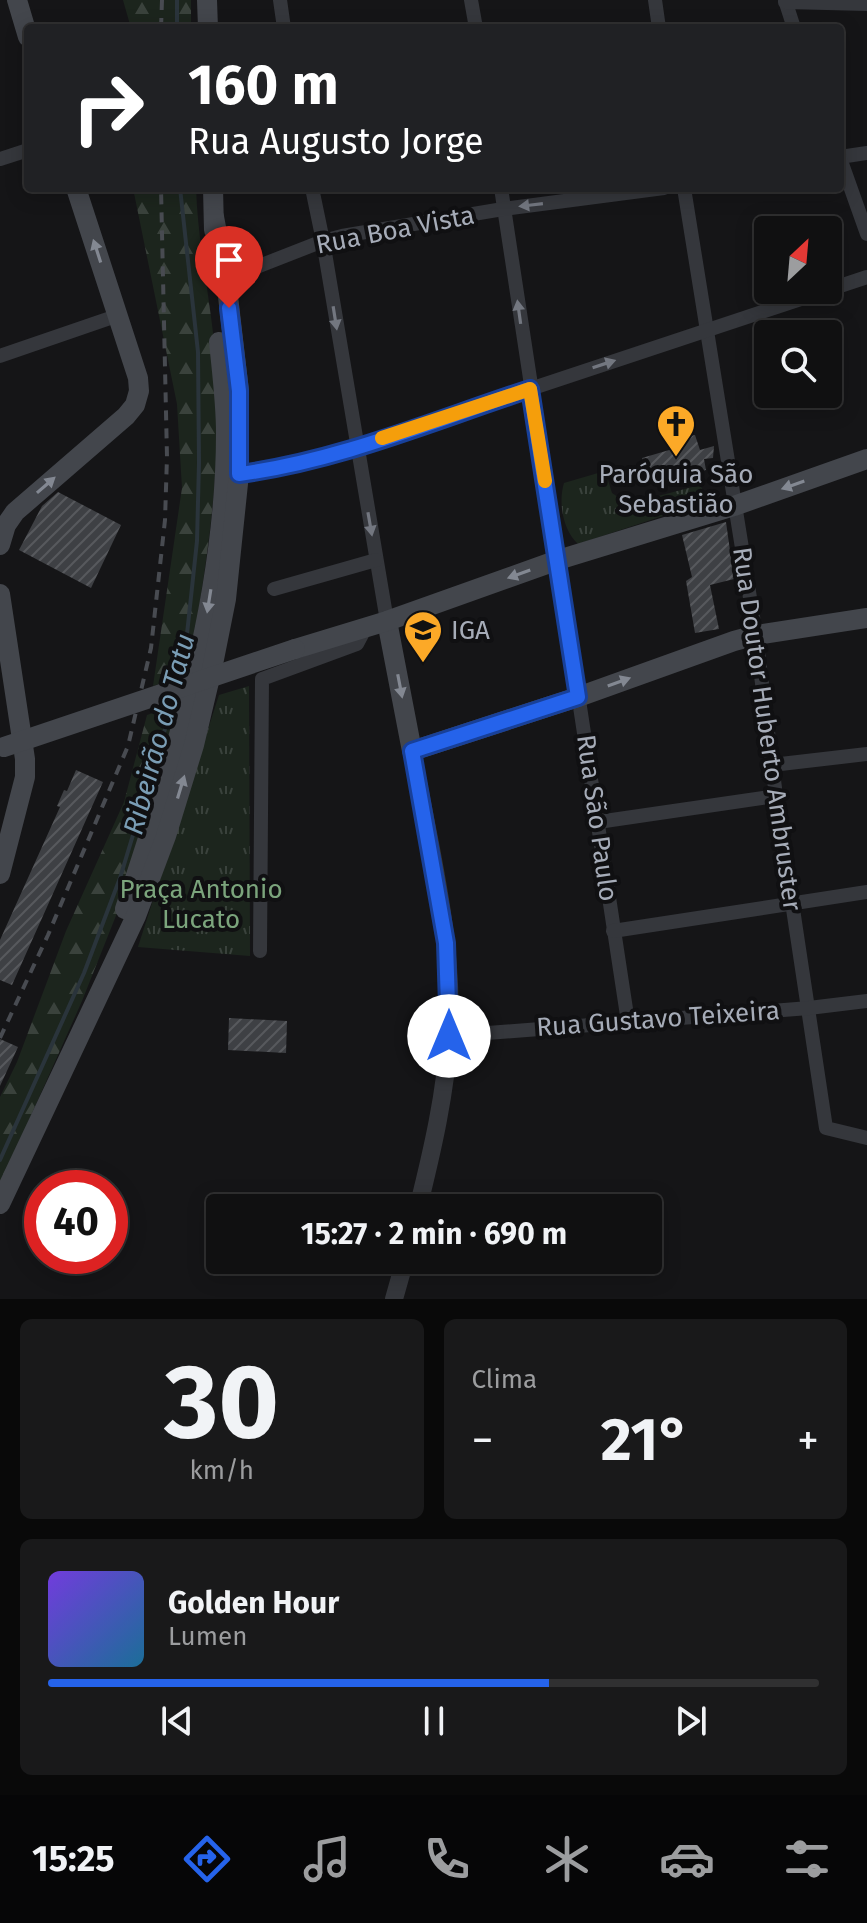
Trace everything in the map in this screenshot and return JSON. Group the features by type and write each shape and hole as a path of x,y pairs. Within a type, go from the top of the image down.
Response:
{"main road":[{"path":"17,0 24,24"},
{"path":"207,0 208,24"},
{"path":"0,545 8,514 135,405 139,391 119,315 77,192"},
{"path":"52,1090 123,913 186,712 200,653 224,491 226,431 213,192"},
{"path":"0,1204 136,916 166,836 194,745 226,599 239,474 239,391 220,280"},
{"path":"226,431 230,463 239,474"},
{"path":"2,748 387,621 558,560 734,506 867,459"},
{"path":"0,594 25,759 25,777 0,874"},
{"path":"387,621 412,751 756,635 867,618"}],"street":[{"path":"280,0 283,24"},
{"path":"471,0 475,24"},
{"path":"655,0 658,24"},
{"path":"793,24 785,1 867,4"},
{"path":"0,159 24,151"},
{"path":"844,157 867,153"},
{"path":"844,169 867,234"},
{"path":"313,192 387,621"},
{"name":"Rua São Paulo","path":"501,192 628,1022"},
{"name":"Rua Boa Vista","path":"220,280 323,241 503,209 633,192"},
{"name":"Rua Doutor Huberto Ambruster","path":"685,192 756,635 776,796 826,1128 867,1138"},
{"path":"239,474 356,447 867,277"},
{"path":"0,356 119,315"},
{"path":"274,589 376,560"},
{"path":"260,951 262,679 357,644 366,627"},
{"path":"412,751 446,943 449,1036 441,1098 421,1194"},
{"path":"772,765 867,754"},
{"path":"598,822 776,796"},
{"path":"613,931 867,892"},
{"name":"Rua Gustavo Teixeira","path":"449,1036 867,1001"},
{"path":"394,1299 401,1274"}],"green space":[{"path":"123,0 191,0 191,24 130,24"},
{"path":"134,192 196,192 217,383 214,493 188,675 153,686 182,488 177,404"},
{"path":"605,471 612,493 628,504 700,485 704,492 702,503 578,544 563,516 564,483"},
{"name":"Praça Antonio Lucato","path":"249,686 250,956 138,947 219,695"},
{"path":"183,703 125,893 82,1001 0,1185 0,1097 17,1062 66,931 124,802 147,715"}],"building":[{"name":"Paróquia São Sebastião","path":"695,435 700,450 714,446 713,458 704,459 706,470 649,483 642,458 683,446 681,438"},
{"path":"58,492 121,525 91,588 19,550 42,506"},
{"path":"726,522 734,579 710,585 719,629 695,633 686,581 692,577 682,535"},
{"path":"76,770 103,782 12,985 0,980 0,940 60,807 57,806 64,790 67,791"},
{"path":"229,1018 287,1021 286,1053 228,1050"},
{"path":"0,1039 18,1047 0,1086"}],"waterway":[{"name":"Ribeirão do Tatu","path":"177,0 177,24"},
{"name":"Ribeirão do Tatu","path":"177,683 187,634 197,541 199,463 198,352 180,192"},
{"name":"Ribeirão do Tatu","path":"0,1160 84,973 120,878 175,696"}],"railway":[{"path":"161,24 162,0"},
{"path":"0,1038 48,935 128,746 151,648 165,520 167,457 161,192"}],"slow traffic":[{"path":"382,438 530,389 545,481"}],"place":[{"name":"Paróquia São Sebastião","path":"676,458"},
{"name":"IGA","path":"423,664"}],"route":[{"path":"229,308 239,391 239,474 356,447 530,389 578,697 412,751 446,943 449,1036"}]}
